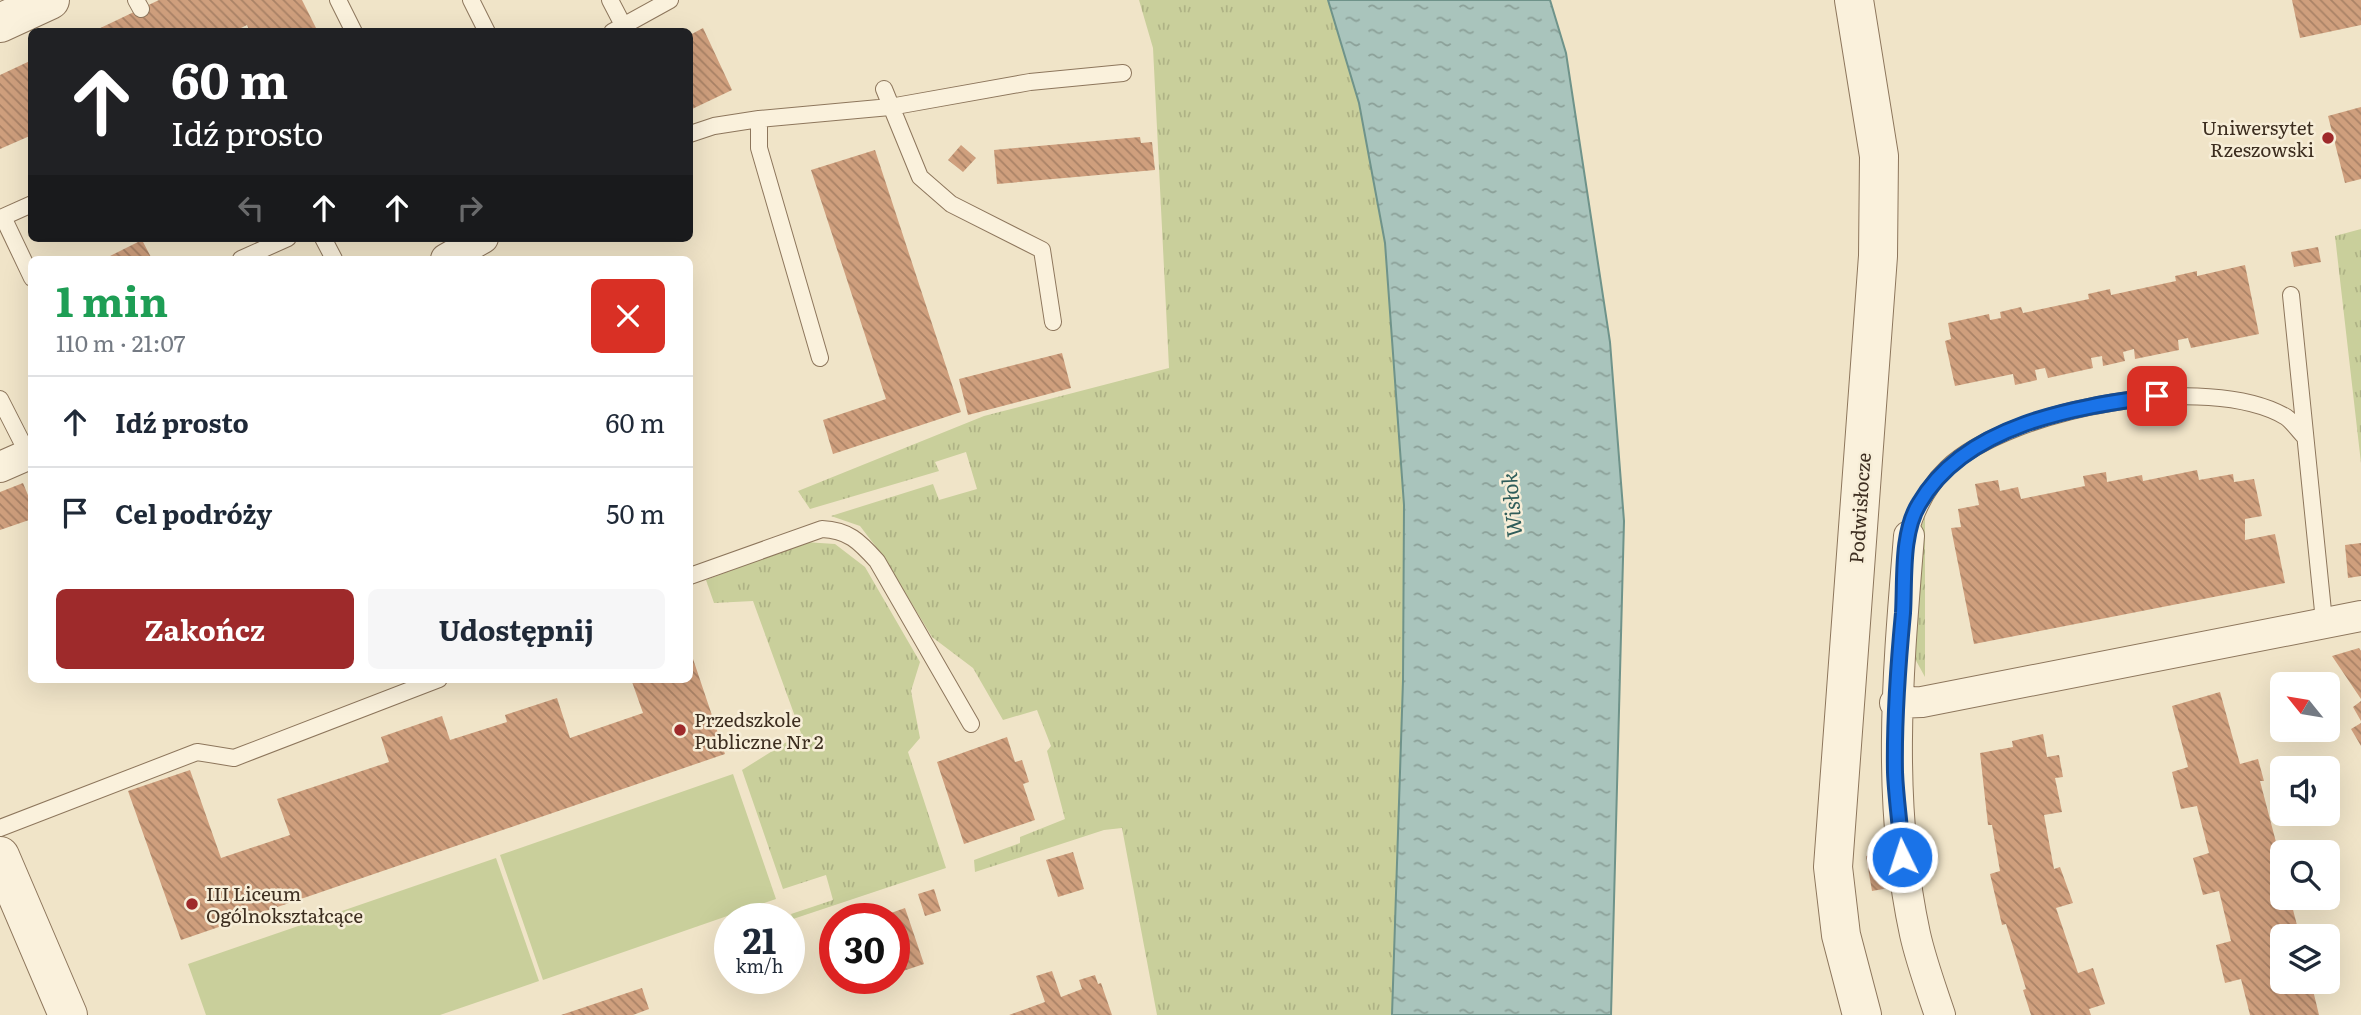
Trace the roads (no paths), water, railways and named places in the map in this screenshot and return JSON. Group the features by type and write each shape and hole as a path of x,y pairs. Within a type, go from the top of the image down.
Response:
{"street":[{"path":"0,23 50,0"},
{"name":"Podwisłocze","path":"1854,0 1879,156 1878,256 1833,867 1841,935 1863,1015"},
{"path":"451,256 476,242"},
{"path":"0,467 28,454"},
{"path":"1909,536 1895,703 1895,775 1902,857 1915,935 1940,1015"},
{"path":"1895,703 1922,702 2324,621 2361,616"},
{"path":"0,856 68,1015"}],"lane":[{"path":"338,0 352,28"},
{"path":"471,0 484,28"},
{"path":"610,0 618,28 670,0"},
{"path":"693,133 714,126 759,119 890,107 1030,82 1123,73"},
{"path":"884,89 920,177 951,204 1042,250 1053,322"},
{"path":"759,119 759,148 820,358"},
{"path":"28,206 3,217 28,270"},
{"path":"2291,295 2324,621"},
{"path":"1909,536 1918,505 1946,468 1975,447 2018,427 2056,416 2157,396 2201,396 2259,407 2287,418 2304,436"},
{"path":"0,400 28,449"},
{"path":"693,575 822,529 843,530 860,542 877,561 971,724"},
{"path":"0,828 197,752 234,758 429,683"}],"water":[{"name":"Wisłok","path":"1328,0 1550,0 1566,53 1610,342 1624,521 1611,1015 1392,1015 1403,681 1404,505 1385,243 1359,103"}],"place":[{"name":"Uniwersytet Rzeszowski","path":"2328,138"},
{"name":"Przedszkole Publiczne Nr 2","path":"680,730"},
{"name":"III Liceum Ogólnokształcące","path":"192,904"}]}
